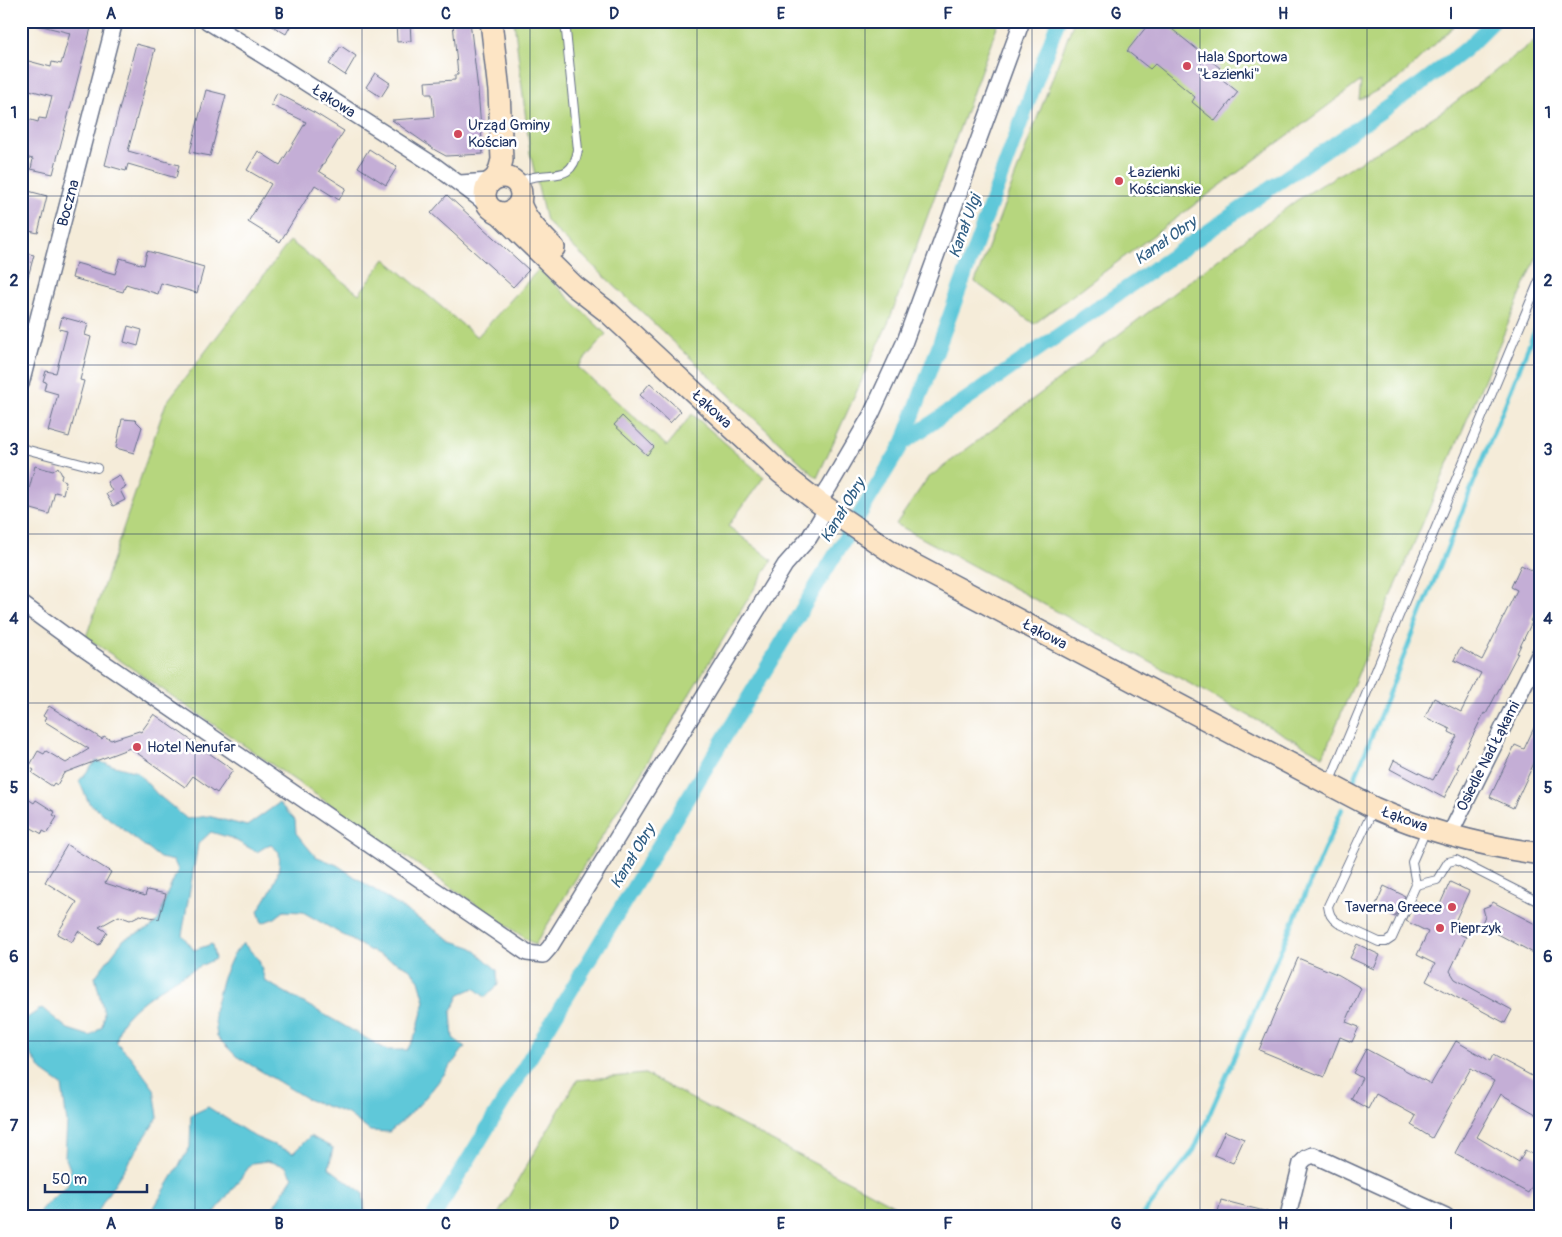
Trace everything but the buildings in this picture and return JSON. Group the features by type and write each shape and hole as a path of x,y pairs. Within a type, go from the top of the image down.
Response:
{"street":[{"name":"Boczna","path":"21,384 115,21"},
{"name":"Łąkowa","path":"207,21 460,183 493,208 574,286 609,313 781,473 825,507 878,543 907,561 1374,808 1399,819 1485,844 1541,854"},
{"path":"491,21 499,91 502,160 499,171 485,193 493,208 511,211 519,193 514,137 499,91"},
{"path":"21,603 84,649 527,953 543,955 550,947 785,564 809,538 825,507 829,487 871,415 905,341 1022,21"},
{"path":"460,183 508,177 519,193"},
{"name":"Łąkowa","path":"519,193 522,210 538,233 583,276 609,313"},
{"name":"Osiedle Nad Łąkami","path":"1450,834 1541,652"},
{"path":"1288,1216 1301,1163 1313,1155 1446,1216"}],"lane":[{"path":"519,193 528,178 565,172 573,168 576,160 578,150 564,21"},
{"path":"1328,785 1541,276"},
{"path":"21,448 96,468"},
{"path":"1374,808 1328,906 1332,919 1379,942 1386,942 1392,938 1416,886 1412,862 1427,828"},
{"path":"1416,886 1437,880 1448,862 1456,860 1541,903"}],"green space":[{"path":"514,21 999,21 889,321 817,478 546,221 530,153"},
{"name":"Łazienki Kościanskie","path":"1074,21 1459,21 1399,79 1359,100 1361,81 1034,324 975,282"},
{"path":"1534,41 1541,43 1541,247 1323,756 896,524 927,479 1297,200 1446,109"},
{"path":"290,241 359,294 385,259 477,337 539,269 606,334 578,367 667,446 692,414 764,477 728,526 772,560 535,945 86,637 166,403"},
{"path":"645,1074 914,1216 497,1216 577,1080"}],"water":[{"path":"96,761 137,772 157,794 187,819 208,816 247,826 279,803 295,820 296,833 315,856 337,865 452,941 471,947 497,970 498,985 485,997 474,988 460,994 451,1013 453,1038 465,1047 430,1092 411,1113 389,1132 370,1131 348,1114 309,1100 236,1056 217,1037 214,1012 222,980 233,955 243,943 259,960 265,981 387,1050 407,1050 416,1034 425,1001 419,980 409,968 369,950 303,912 284,911 275,918 262,923 258,911 277,876 279,852 270,844 257,852 231,838 211,832 198,844 182,935 194,950 212,944 215,959 164,986 140,1004 122,1023 116,1042 130,1056 154,1089 158,1117 104,1200 96,1216 36,1216 43,1207 68,1185 70,1169 65,1156 67,1123 62,1085 42,1071 21,1040 21,1022 42,1008 68,1029 90,1036 102,1027 104,1013 95,977 124,939 150,928 159,919 167,894 178,870 174,861 160,858 89,803 79,781"},
{"path":"208,1107 255,1137 293,1153 310,1136 333,1148 329,1168 363,1193 365,1212 361,1216 267,1216 293,1177 285,1166 267,1161 252,1163 212,1216 149,1216 190,1147 191,1115"}],"waterway":[{"name":"Kanał Ulgi","path":"903,443 1058,21"},
{"name":"Kanał Obry","path":"434,1216 903,443 1422,83 1466,49 1494,21"},
{"path":"1354,780 1541,315"},
{"path":"1142,1216 1194,1150 1342,809"}],"place":[{"name":"Hala Sportowa \"Łazienki\"","path":"1187,66"},
{"name":"Urząd Gminy Kościan","path":"458,134"},
{"name":"Łazienki Kościanskie","path":"1119,181"},
{"name":"Hotel Nenufar","path":"137,747"},
{"name":"Taverna Greece","path":"1452,907"},
{"name":"Pieprzyk","path":"1440,928"}]}
